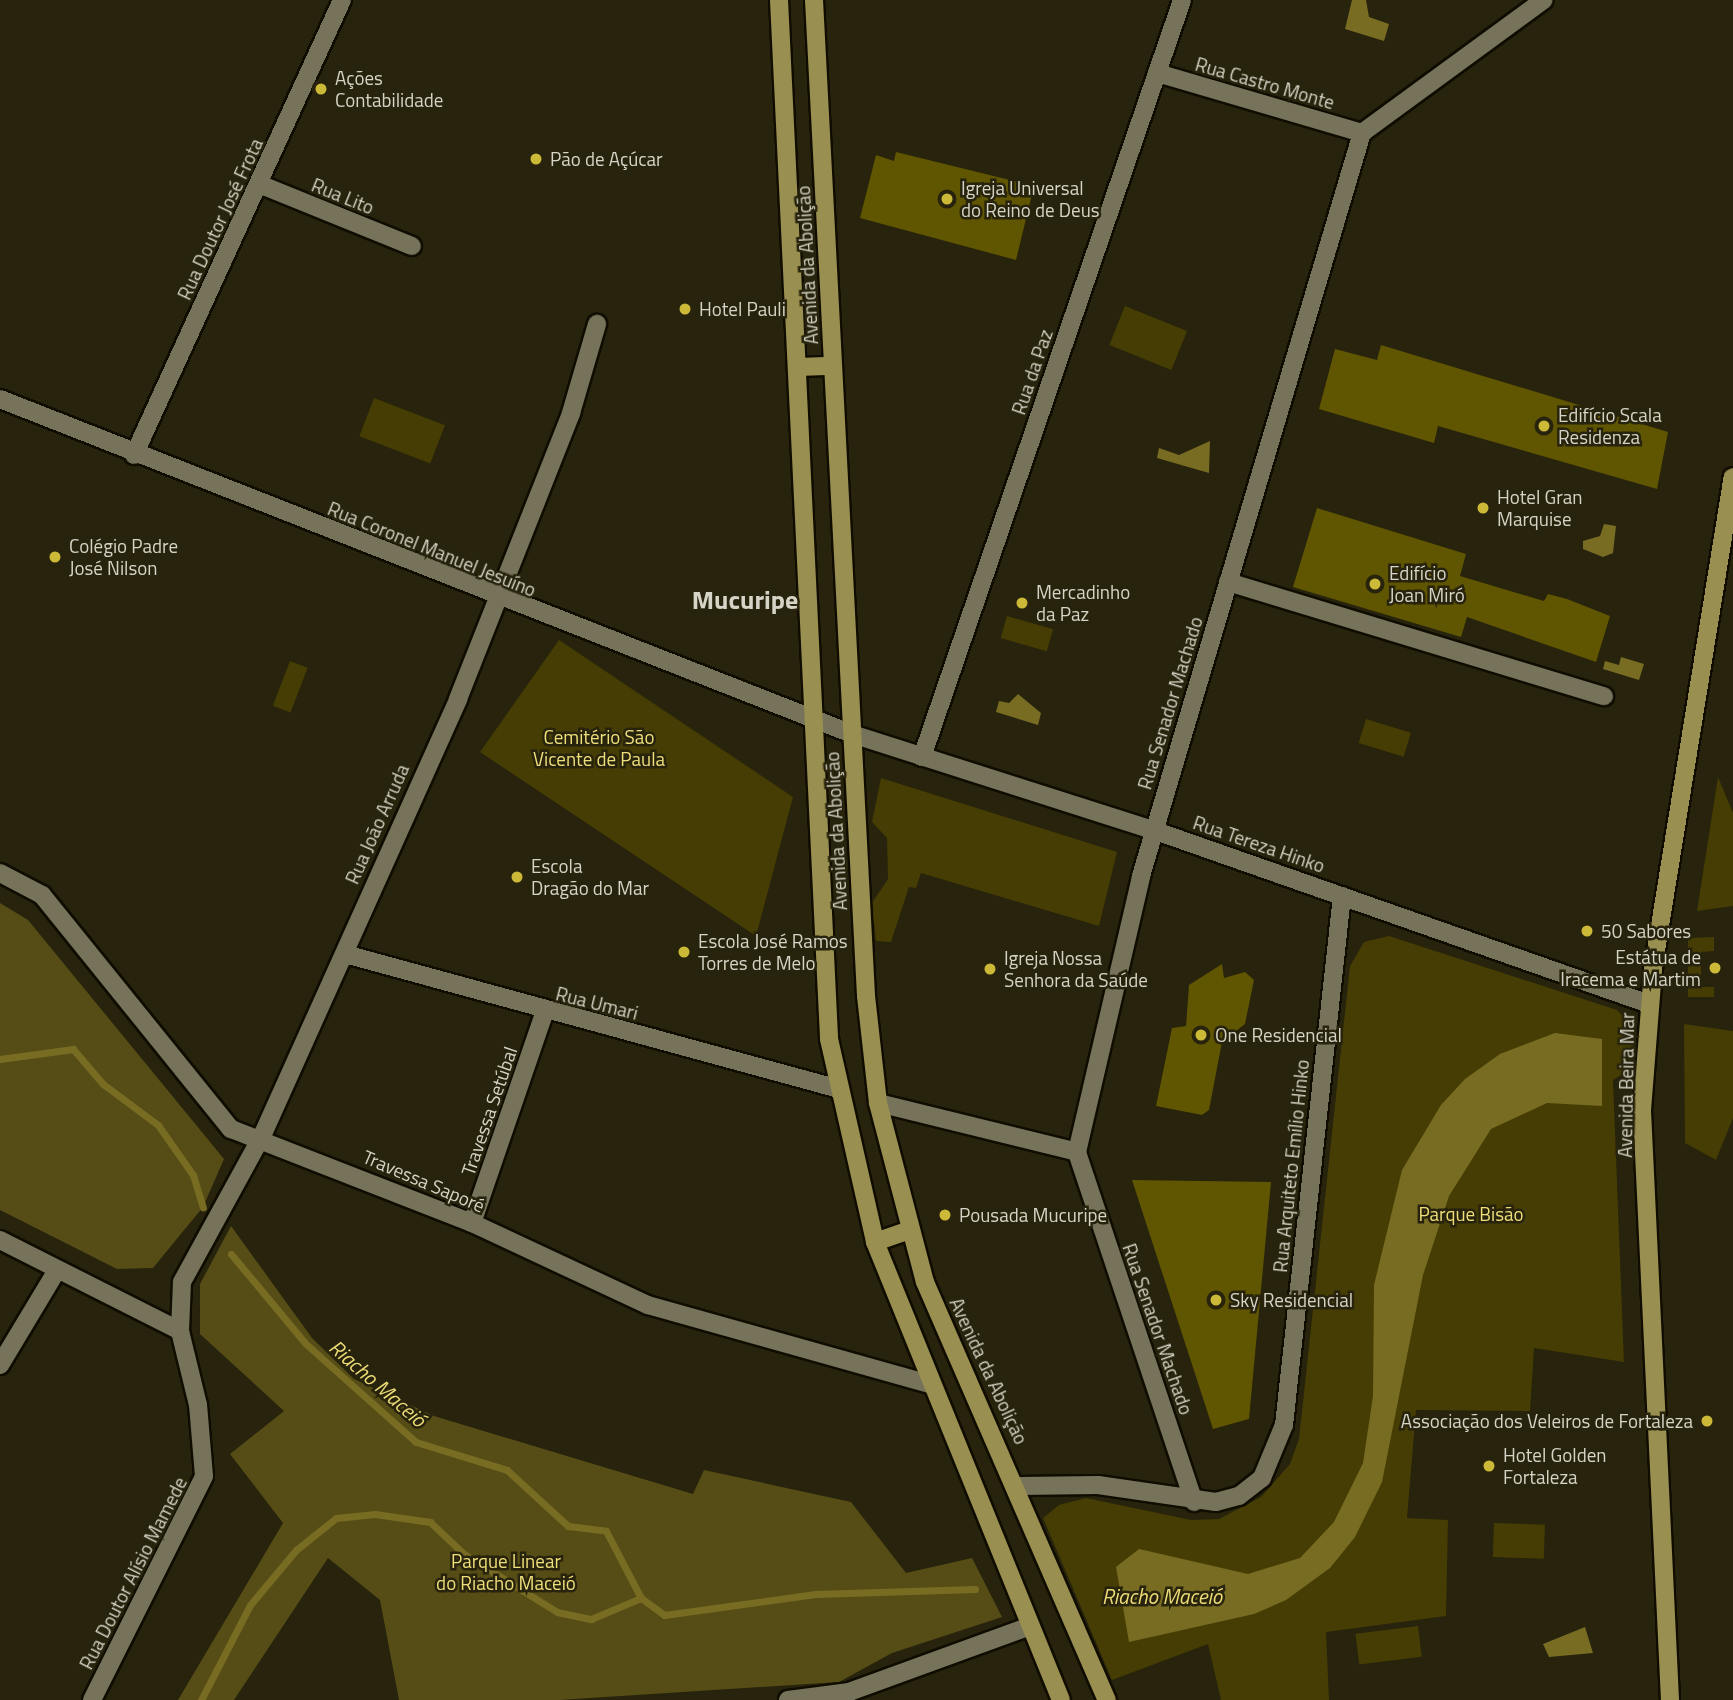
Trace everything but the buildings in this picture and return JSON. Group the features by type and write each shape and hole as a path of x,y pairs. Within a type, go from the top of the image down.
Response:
{"main road":[{"name":"Avenida da Abolição","path":"779,0 799,367 822,942 839,1089 874,1242 1028,1627 1061,1700"},
{"name":"Avenida da Abolição","path":"814,0 852,733 878,1103 925,1282 1018,1486 1107,1700"},
{"path":"799,367 833,366"},
{"name":"Avenida Beira Mar","path":"1670,1700 1642,1110 1649,1004 1733,477"},
{"path":"874,1242 910,1230"}],"street":[{"name":"Rua Doutor José Frota","path":"134,455 342,0"},
{"name":"Rua da Paz","path":"922,757 1182,0"},
{"path":"1362,133 1544,0"},
{"name":"Rua Castro Monte","path":"1157,73 1362,133"},
{"name":"Rua Senador Machado","path":"1194,1502 1077,1152 1153,830 1362,133"},
{"name":"Rua Lito","path":"259,184 412,246"},
{"name":"Rua João Arruda","path":"180,1331 182,1282 261,1136 345,954 498,598 571,413 597,324"},
{"name":"Rua Coronel Manuel Jesuíno","path":"0,399 134,455 498,598 852,733"},
{"path":"1228,582 1604,696"},
{"name":"Rua Tereza Hinko","path":"852,733 1153,830 1649,1004"},
{"name":"Travessa Saporé","path":"0,873 42,895 231,1129 261,1136 472,1223 648,1305 929,1384"},
{"name":"Rua Arquiteto Emílio Hinko","path":"1018,1486 1098,1485 1194,1502 1239,1496 1262,1478 1284,1425 1342,896"},
{"name":"Rua Umari","path":"345,954 545,1011 839,1089"},
{"name":"Travessa Setúbal","path":"472,1223 545,1011"},
{"path":"878,1103 1077,1152"},
{"path":"0,1240 180,1331"},
{"path":"0,1366 57,1270"},
{"name":"Rua Doutor Alísio Mamede","path":"92,1700 204,1476 198,1405 180,1331"},
{"path":"788,1700 849,1692 1028,1627"}],"green space":[{"path":"1125,306 1187,331 1171,370 1109,345"},
{"path":"374,398 445,425 430,464 359,436"},
{"path":"1007,616 1053,629 1047,651 1001,638"},
{"name":"Cemitério São Vicente de Paula","path":"559,640 793,797 756,936 480,752"},
{"path":"290,661 308,668 291,713 273,706"},
{"path":"1366,719 1411,733 1404,757 1359,743"},
{"path":"1718,777 1733,813 1733,906 1697,911"},
{"path":"881,778 1117,852 1099,926 921,873 916,888 909,887 891,942 876,941 872,903 888,879 887,838 872,822"},
{"path":"0,903 28,920 224,1159 203,1207 153,1268 117,1269 0,1210"},
{"name":"Parque Bisão","path":"1389,936 1617,1010 1634,1027 1632,1068 1613,1080 1624,1362 1534,1348 1530,1411 1416,1410 1407,1518 1448,1520 1446,1616 1326,1632 1329,1700 1221,1700 1208,1644 1112,1680 1043,1518 1059,1505 1086,1498 1191,1520 1219,1519 1261,1497 1290,1464 1299,1439 1350,966 1364,942"},
{"path":"1714,937 1714,951 1701,952 1701,987 1714,987 1714,997 1688,997 1688,938"},
{"path":"1684,1024 1733,1031 1733,1118 1716,1160 1685,1143"},
{"name":"Parque Linear do Riacho Maceió","path":"231,1226 312,1338 354,1379 434,1416 693,1494 704,1470 851,1502 906,1573 972,1558 1002,1617 892,1653 839,1682 559,1700 399,1700 380,1600 328,1558 234,1700 178,1700 283,1523 230,1454 284,1411 200,1334 200,1284"},
{"path":"1494,1523 1545,1525 1544,1559 1493,1557"},
{"path":"1418,1626 1422,1657 1359,1664 1355,1634"}],"water":[{"path":"1352,0 1366,0 1369,17 1389,24 1384,41 1345,29"},
{"path":"1210,441 1209,473 1157,458 1159,448 1179,455"},
{"path":"1604,524 1616,526 1613,553 1603,557 1583,549 1583,541 1600,536"},
{"path":"1621,657 1644,664 1639,680 1603,669 1605,661 1619,665"},
{"path":"1018,694 1041,713 1038,725 996,712 999,701 1009,703"},
{"name":"Riacho Maceió","path":"1555,1033 1602,1039 1602,1106 1547,1103 1491,1129 1449,1196 1423,1275 1382,1482 1355,1537 1330,1568 1286,1600 1254,1614 1129,1642 1116,1567 1139,1549 1248,1574 1300,1558 1334,1522 1363,1463 1373,1396 1374,1285 1402,1170 1441,1105 1465,1079 1500,1054"},
{"path":"1585,1627 1593,1653 1549,1657 1543,1644"}],"waterway":[{"name":"Riacho Maceió","path":"0,1059 73,1049 103,1084 158,1125 193,1175 203,1207"},
{"name":"Riacho Maceió","path":"231,1254 306,1344 416,1442 507,1470 568,1526 606,1531 641,1598 664,1615 816,1594 975,1589"},
{"path":"201,1700 250,1605 296,1550 336,1518 375,1514 430,1522 464,1554 557,1612 591,1619 641,1598"}],"place":[{"name":"Ações Contabilidade","path":"321,89"},
{"name":"Pão de Açúcar","path":"536,159"},
{"name":"Igreja Universal do Reino de Deus","path":"947,199"},
{"name":"Hotel Pauli","path":"685,309"},
{"name":"Edifício Scala Residenza","path":"1544,426"},
{"name":"Hotel Gran Marquise","path":"1483,508"},
{"name":"Colégio Padre José Nilson","path":"55,557"},
{"name":"Edifício Joan Miró","path":"1375,584"},
{"name":"Mercadinho da Paz","path":"1022,603"},
{"name":"Escola Dragão do Mar","path":"517,877"},
{"name":"50 Sabores","path":"1587,931"},
{"name":"Escola José Ramos Torres de Melo","path":"684,952"},
{"name":"Estátua de Iracema e Martim","path":"1715,968"},
{"name":"Igreja Nossa Senhora da Saúde","path":"990,969"},
{"name":"One Residencial","path":"1201,1035"},
{"name":"Pousada Mucuripe","path":"945,1215"},
{"name":"Sky Residencial","path":"1216,1300"},
{"name":"Associação dos Veleiros de Fortaleza","path":"1707,1421"},
{"name":"Hotel Golden Fortaleza","path":"1489,1466"}],"district":[{"name":"Mucuripe","path":"745,600"}]}
